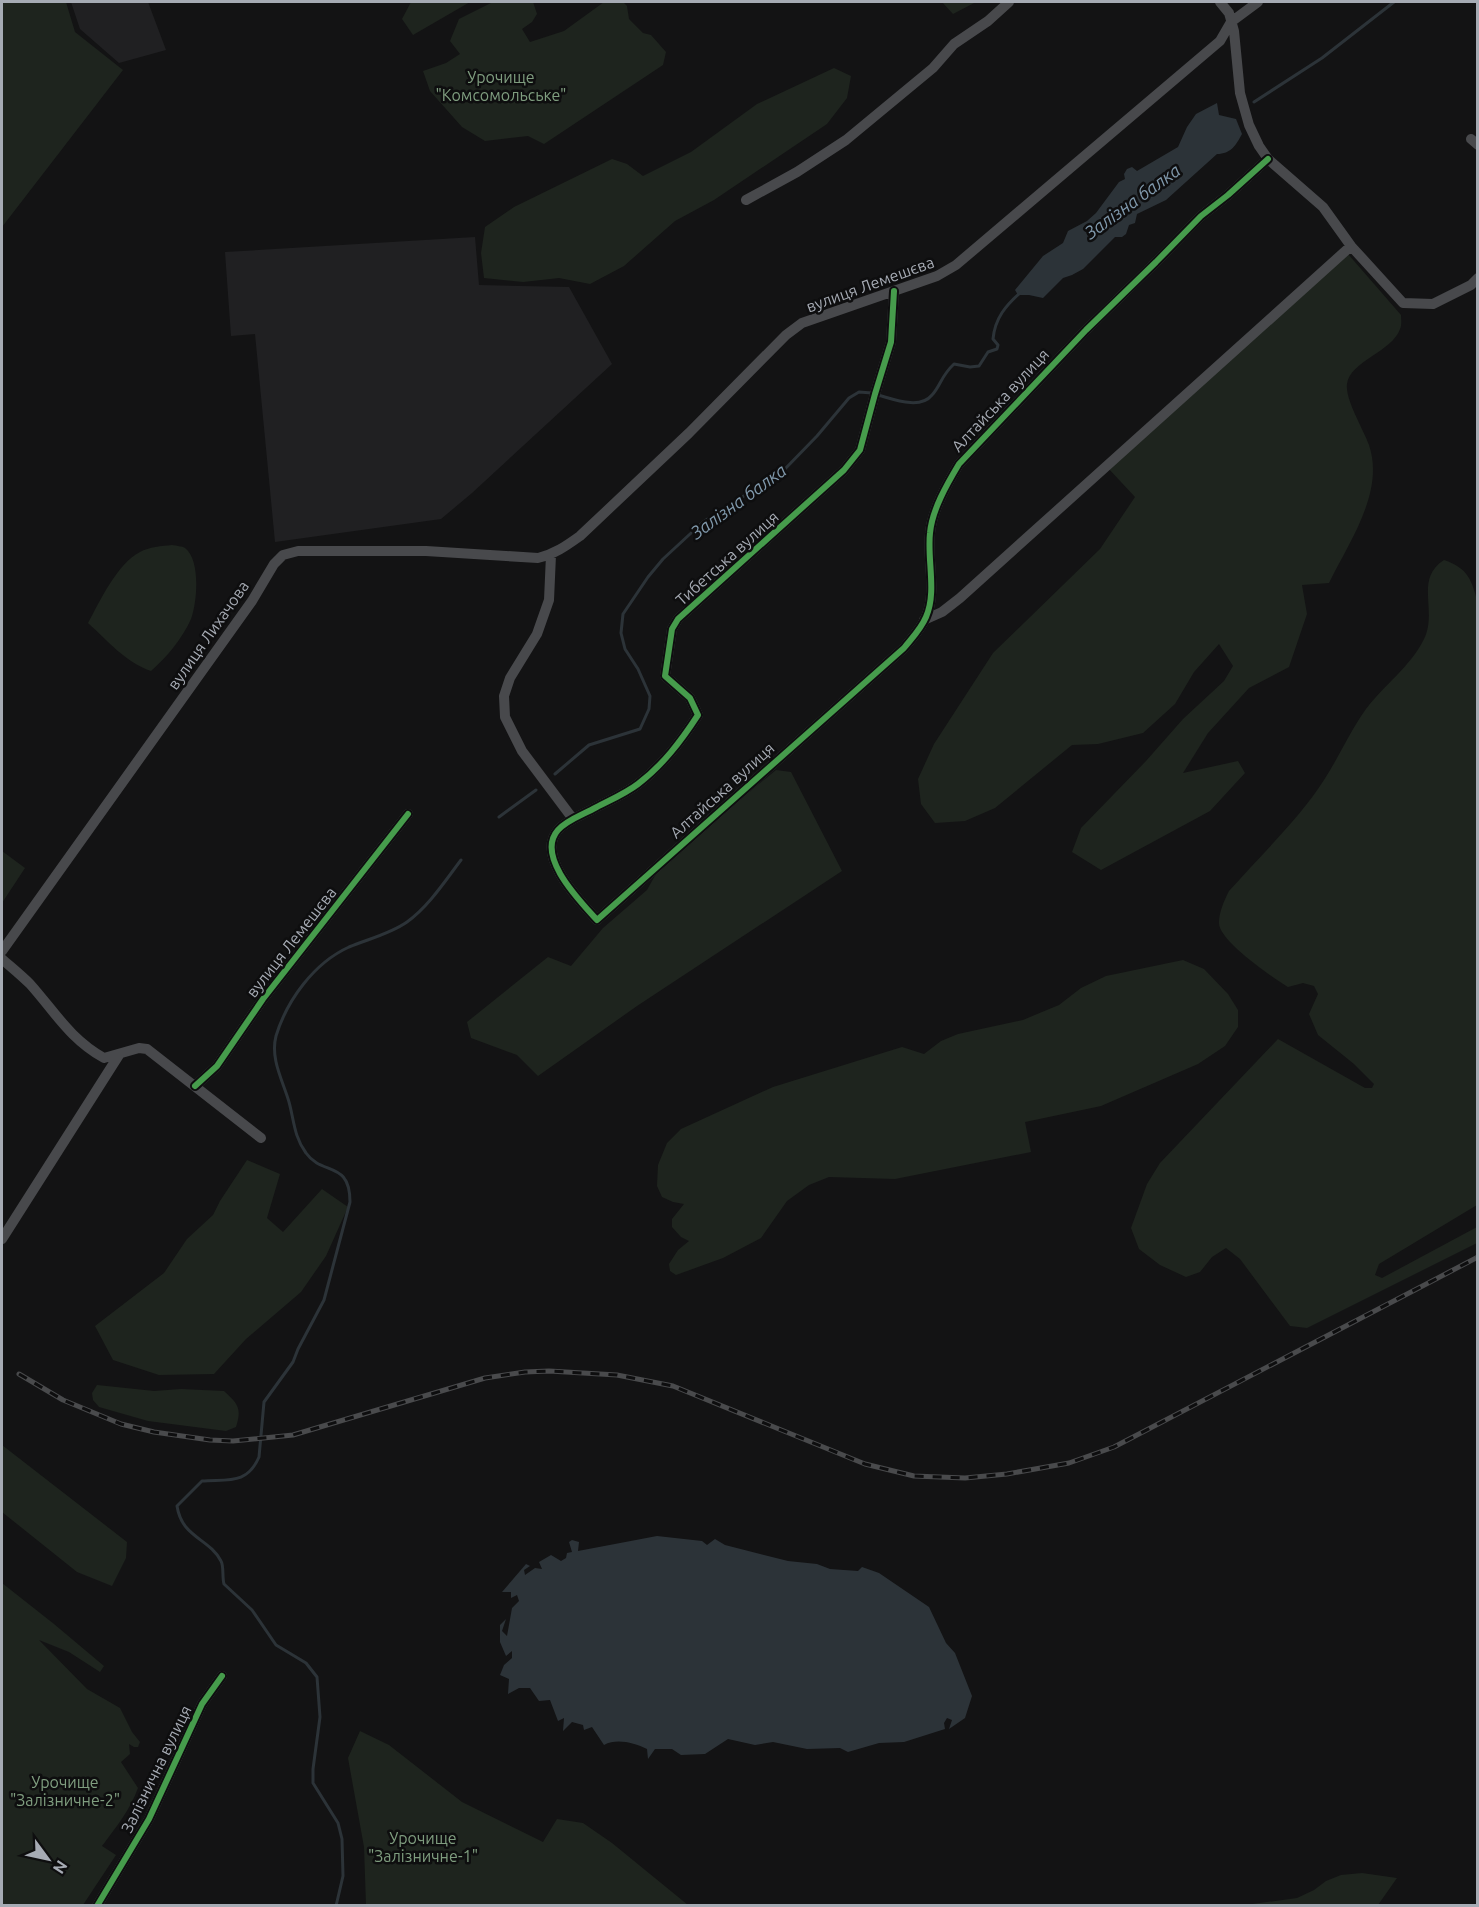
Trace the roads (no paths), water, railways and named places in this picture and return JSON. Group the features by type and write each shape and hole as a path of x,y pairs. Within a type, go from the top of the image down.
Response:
{"street":[{"path":"746,200 846,140 933,68 954,44 988,21 1009,2"},
{"path":"1220,2 1229,13 1234,32 1240,93 1249,125 1268,159 1323,207 1351,246 1403,303 1433,304 1472,285 1478,278"},
{"name":"вулиця Лемешєва","path":"551,555 580,536 689,433 786,335 802,323 937,276 956,265 1220,41 1231,22 1258,2"},
{"name":"Алтайська вулиця","path":"597,920 904,648 916,634 930,603 930,531 943,490 958,464 1086,330 1201,216 1268,159"},
{"name":"Алтайська вулиця","path":"924,620 942,612 960,598 1351,246"},
{"name":"Тибетська вулиця","path":"597,920 561,876 551,849 552,839 559,829 573,819 638,785 671,754 698,715 690,699 665,676 672,629 678,619 844,470 860,450 874,394 891,342 894,291"},
{"name":"вулиця Лихачова","path":"2,951 252,601 274,564 283,555 298,551 426,551 538,558 551,555"},
{"path":"551,555 549,600 537,634 510,678 504,696 505,717 522,751 573,819"},
{"name":"вулиця Лемешєва","path":"195,1086 217,1066 262,999 408,814"},
{"path":"2,958 29,983 56,1018 75,1037 104,1058 139,1048 147,1049 261,1138"},
{"path":"2,1239 115,1056"},
{"name":"Залізнична вулиця","path":"97,1905 160,1799 174,1760 202,1704 222,1676"}],"water":[{"path":"1217,103 1219,115 1236,119 1242,134 1232,148 1217,154 1166,200 1137,214 1135,223 1129,225 1126,234 1122,237 1115,237 1083,269 1063,278 1043,298 1018,295 1015,290 1043,256 1063,243 1068,231 1087,221 1096,213 1119,182 1125,179 1124,174 1127,169 1132,167 1137,171 1178,147 1196,114"},
{"path":"657,1536 702,1541 707,1545 715,1539 725,1545 788,1561 817,1564 830,1569 858,1571 862,1567 879,1573 929,1607 946,1643 955,1653 972,1696 965,1718 949,1729 952,1720 947,1718 944,1723 945,1729 904,1742 879,1743 848,1752 840,1748 807,1749 773,1742 755,1745 728,1739 705,1754 681,1755 672,1749 655,1749 648,1759 647,1749 637,1745 620,1742 604,1745 592,1727 584,1730 583,1725 572,1722 563,1731 564,1718 558,1721 550,1700 539,1701 530,1688 519,1688 508,1694 509,1679 500,1675 504,1665 512,1658 512,1651 506,1656 500,1642 500,1625 506,1619 502,1631 507,1636 512,1608 519,1601 517,1595 511,1598 511,1592 502,1592 526,1564 530,1566 524,1570 525,1575 535,1568 542,1569 539,1562 551,1555 561,1561 566,1558 567,1553 572,1552 569,1542 572,1540 579,1542 578,1551"}],"waterway":[{"path":"1254,102 1322,58 1394,2"},
{"name":"Залізна балка","path":"878,395 899,401 921,402 932,395 946,372 954,364 979,366 988,352 997,349 998,345 993,339 996,325 1006,307 1021,292"},
{"name":"Залізна балка","path":"555,774 589,745 640,729 649,709 650,696 638,669 625,649 621,633 623,614 648,577 663,559 703,522 783,471 849,398 859,392 872,393"},
{"path":"499,817 536,790"},
{"name":"Залізна балка","path":"336,1906 343,1876 342,1839 338,1823 313,1783 320,1717 317,1677 306,1663 276,1645 252,1610 224,1584 221,1561 210,1547 184,1525 177,1506 202,1481 236,1479 249,1472 254,1466 259,1457 264,1402 293,1362 324,1300 350,1202 349,1189 340,1174 312,1160 299,1141 276,1061 276,1036 281,1022 295,996 324,963 349,947 386,933 415,916 430,901 461,860"}],"railway":[{"path":"19,1374 63,1400 121,1424 154,1432 233,1441 293,1435 485,1378 549,1371 617,1375 673,1386 865,1464 914,1476 965,1478 1007,1474 1069,1463 1114,1447 1478,1257"}],"park label":[{"name":"Урочище \"Комсомольське\"","path":"501,86"},
{"name":"Урочище \"Залізничне-2\"","path":"65,1791"},
{"name":"Урочище \"Залізничне-1\"","path":"423,1847"}]}
